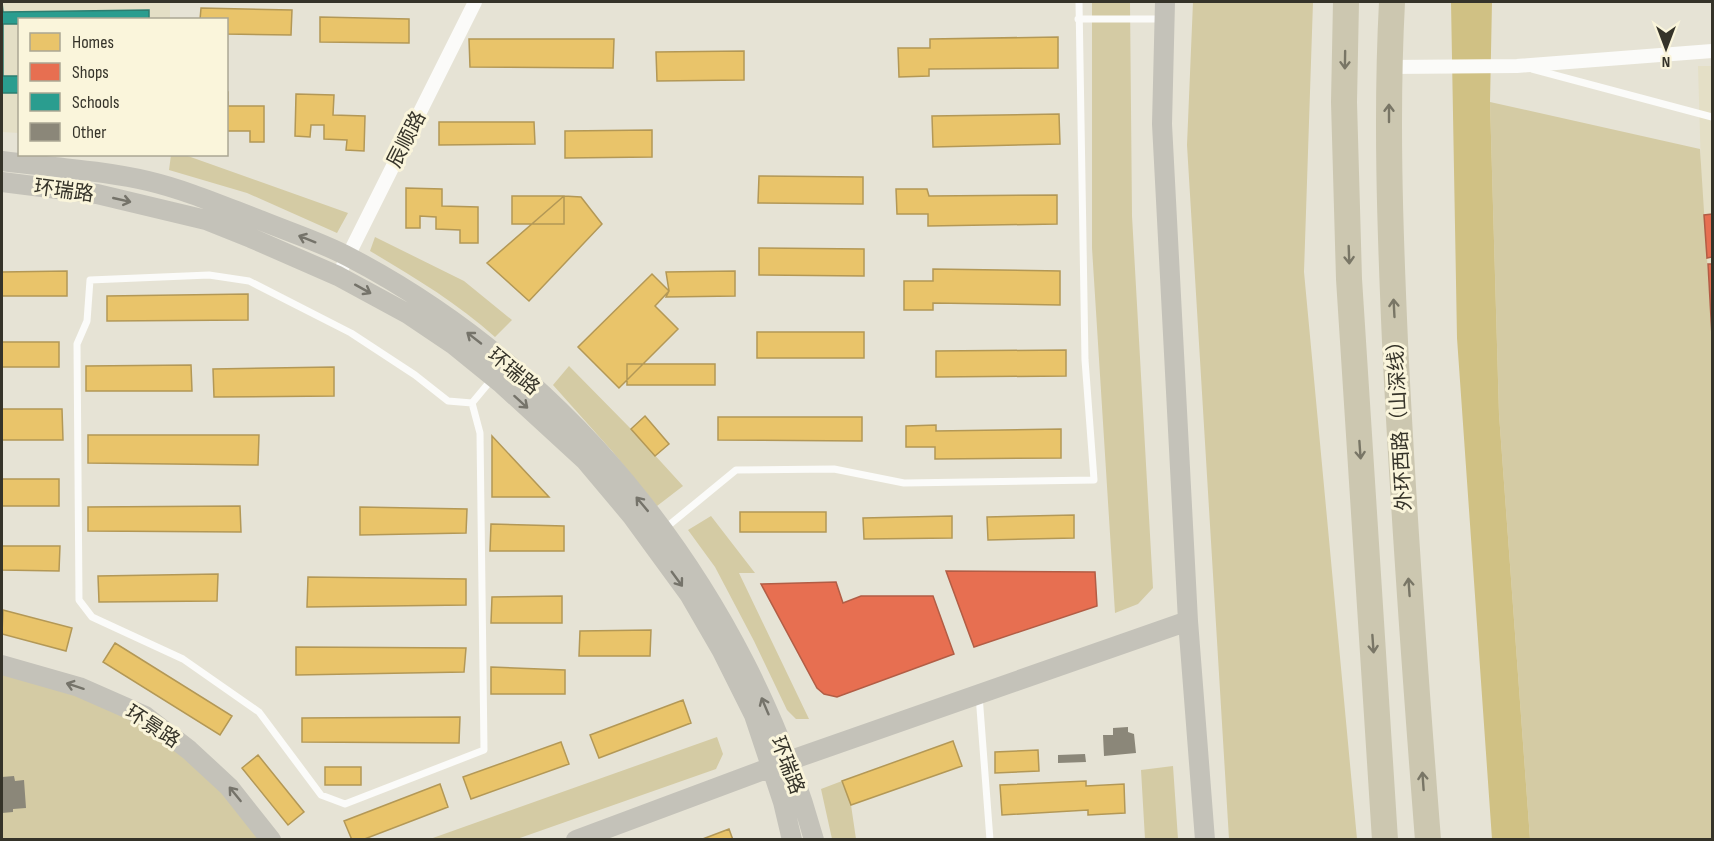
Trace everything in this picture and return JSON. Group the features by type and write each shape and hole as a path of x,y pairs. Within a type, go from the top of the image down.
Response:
{"highway":[{"name":"外环西路（山深线）","path":"1346,2 1344,102 1349,279 1385,840"},
{"name":"外环西路（山深线）","path":"1392,2 1389,67 1389,201 1403,502 1428,840"}],"main road":[{"path":"1164,10 1162,124 1188,621 1204,840"},
{"name":"环瑞路","path":"2,161 147,181 198,196 347,256 425,301 499,370 585,460 632,516 689,594 722,651 780,764 814,840"},
{"name":"环瑞路","path":"2,182 97,194 206,220 338,276 408,314 454,345 547,398 582,433 663,530 701,585 732,639 763,700 780,764 783,802 792,840"},
{"path":"576,840 780,764 1188,621"},
{"name":"环景路","path":"2,665 79,687 145,716 189,750 229,787 271,840"}],"street":[{"name":"辰顺路","path":"338,276 475,2"},
{"path":"1389,67 1517,66 1713,51"}],"lane":[{"path":"663,530 736,470 834,469 904,483 1094,480 1085,360 1078,2"},
{"path":"1078,19 1164,10"},
{"path":"1517,66 1713,117"},
{"path":"209,275 249,281 351,333 415,375 448,401 472,403 480,433 484,750 345,804 321,795 259,712 183,659 92,617 79,600 77,345 87,321 90,280 209,275"},
{"path":"472,403 499,370"},
{"path":"979,695 990,840"}],"shaded area":[{"path":"2,2 170,2 170,18 18,18 18,133 2,132"},
{"path":"1092,2 1130,2 1132,216 1153,588 1138,604 1115,613 1092,248"},
{"path":"1193,2 1313,2 1304,272 1357,839 1229,839 1187,145"},
{"path":"1451,2 1492,2 1490,102 1499,414 1530,839 1492,839 1457,338"},
{"path":"1698,66 1712,66 1712,392 1704,271"},
{"path":"1490,102 1700,149 1712,336 1712,839 1530,839 1499,414"},
{"path":"171,156 188,156 348,213 337,233 247,193 169,170"},
{"path":"375,237 464,281 512,320 495,337 450,302 370,251"},
{"path":"569,366 683,486 657,506 553,385"},
{"path":"711,516 755,573 739,573 809,719 796,719 787,710 715,567 688,530"},
{"path":"2,665 145,716 271,839 2,839"},
{"path":"717,737 723,754 716,769 517,839 430,839"},
{"path":"1173,766 1178,839 1145,839 1141,770"},
{"path":"842,781 851,805 856,839 832,839 821,789"}],"building: Homes":[{"path":"201,8 292,10 291,35 228,34 228,18 200,18"},
{"path":"320,17 409,19 409,43 320,42"},
{"path":"1058,37 1058,68 929,69 929,76 899,77 898,48 930,48 930,39"},
{"path":"469,39 614,39 613,68 470,67"},
{"path":"744,51 744,80 657,81 656,52"},
{"path":"296,94 334,95 333,115 365,116 364,151 346,150 347,140 324,139 324,125 311,125 310,137 295,136"},
{"path":"228,106 264,106 264,142 250,142 250,131 228,131"},
{"path":"1059,114 1060,144 933,147 932,116"},
{"path":"439,122 534,122 535,144 439,145"},
{"path":"652,130 652,157 565,158 565,131"},
{"path":"759,176 863,177 863,204 758,203"},
{"path":"406,188 442,189 442,206 478,207 478,243 460,243 460,230 436,229 436,217 420,216 420,228 406,228"},
{"path":"896,189 927,189 929,196 1057,195 1057,224 928,226 928,214 897,214"},
{"path":"512,196 564,196 564,224 512,224"},
{"path":"564,196 581,197 602,224 529,301 487,263"},
{"path":"759,248 864,249 864,276 759,275"},
{"path":"933,269 1060,271 1060,305 933,303 933,310 904,310 904,281 933,281"},
{"path":"67,271 67,296 2,296 2,272"},
{"path":"735,271 735,296 666,297 669,291 666,272"},
{"path":"652,274 669,291 655,306 678,329 619,388 578,347"},
{"path":"248,294 248,320 107,321 107,296"},
{"path":"757,332 864,332 864,358 757,358"},
{"path":"2,342 59,342 59,367 2,367"},
{"path":"1066,350 1066,376 936,377 936,351"},
{"path":"627,364 715,364 715,385 627,385"},
{"path":"191,365 192,391 86,391 86,366"},
{"path":"334,367 334,396 214,397 213,369"},
{"path":"2,409 62,409 63,440 2,440"},
{"path":"645,416 669,444 655,456 631,429"},
{"path":"718,417 862,417 862,441 718,440"},
{"path":"936,425 936,431 1061,429 1061,458 935,459 935,447 906,447 906,426"},
{"path":"88,435 259,435 258,465 88,463"},
{"path":"492,436 549,497 492,497"},
{"path":"2,479 59,479 59,506 2,506"},
{"path":"240,506 241,532 88,531 88,507"},
{"path":"360,507 467,509 466,533 360,535"},
{"path":"740,512 826,512 826,532 740,532"},
{"path":"1074,515 1074,538 988,540 987,517"},
{"path":"952,516 952,538 864,539 863,518"},
{"path":"491,524 564,526 564,551 490,551"},
{"path":"2,546 60,546 59,571 2,570"},
{"path":"218,574 217,601 99,602 98,576"},
{"path":"308,577 466,579 466,605 307,607"},
{"path":"562,596 562,623 491,623 492,597"},
{"path":"3,610 72,628 66,651 2,634"},
{"path":"651,630 650,656 579,656 580,631"},
{"path":"115,643 232,716 220,735 103,662"},
{"path":"296,647 466,648 464,672 296,675"},
{"path":"491,667 565,670 565,694 491,694"},
{"path":"683,700 691,723 599,758 590,735"},
{"path":"460,717 459,743 302,742 302,718"},
{"path":"953,741 962,766 851,805 842,781"},
{"path":"561,742 569,764 471,799 463,777"},
{"path":"1038,750 1039,771 995,773 995,752"},
{"path":"258,755 304,812 288,825 242,768"},
{"path":"325,767 361,767 361,785 325,785"},
{"path":"1086,781 1086,786 1124,784 1125,813 1088,815 1088,810 1002,815 1000,785"},
{"path":"440,784 448,807 362,840 352,840 344,821"},
{"path":"729,829 733,840 700,840"}],"building: Shops":[{"path":"1712,214 1712,257 1707,258 1704,215"},
{"path":"1708,264 1712,264 1712,336"},
{"path":"946,571 1095,572 1097,606 974,647"},
{"path":"836,582 843,603 861,596 933,596 954,654 837,697 824,694 817,688 761,584"}],"building: Schools":[{"path":"2,2 3,12 149,10 149,18 18,18 18,24 3,24 3,76 18,76 18,93 2,93"}],"building: Other":[{"path":"1128,727 1128,732 1134,734 1136,753 1104,756 1103,735 1113,735 1113,728"},
{"path":"1085,754 1086,762 1058,763 1058,755"},
{"path":"14,776 15,781 24,780 26,808 2,813 2,777"}]}
